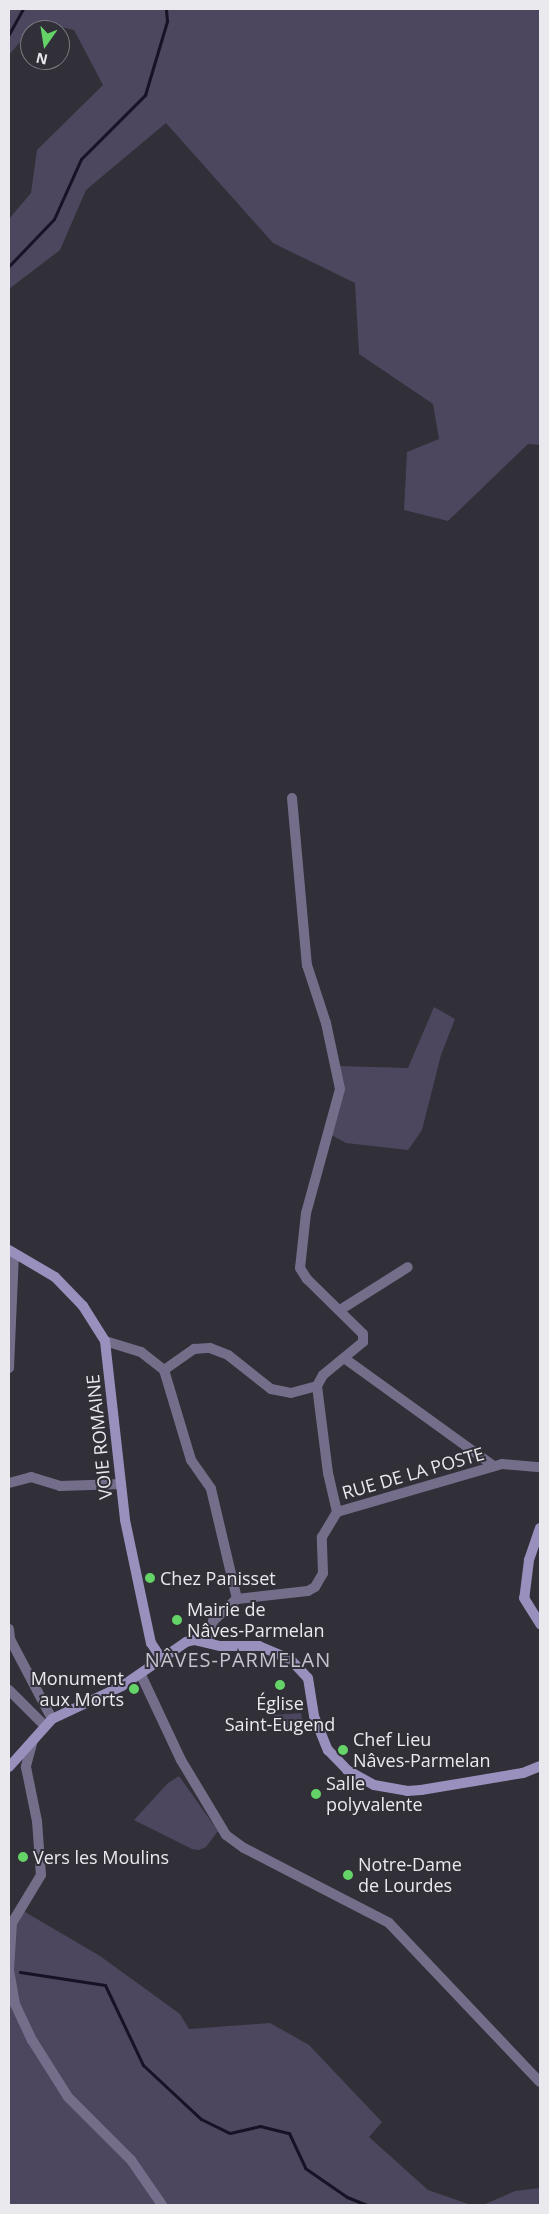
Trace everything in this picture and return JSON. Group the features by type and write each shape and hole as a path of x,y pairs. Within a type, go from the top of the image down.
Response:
{"main road":[{"name":"VOIE ROMAINE","path":"12,1253 55,1277 83,1306 105,1341 125,1520 151,1643 161,1658"},
{"path":"540,1528 529,1560 524,1598 540,1624"},
{"path":"9,1767 48,1722 141,1675 161,1658 186,1642 209,1642 221,1646 259,1646 296,1663 308,1678 314,1716 328,1750 348,1770 374,1785 407,1791 421,1790 523,1773 540,1766"}],"street":[{"path":"292,798 308,965 326,1023 340,1089 306,1213 300,1268 307,1279 363,1334 363,1342 320,1379 317,1386 328,1472 337,1512"},
{"path":"9,1368 12,1253"},
{"path":"340,1310 408,1267"},
{"path":"105,1341 141,1352 164,1370 191,1460 211,1489 237,1598 213,1621 209,1642"},
{"path":"164,1370 194,1349 210,1348 228,1355 271,1388 291,1393 317,1386"},
{"path":"344,1358 494,1466"},
{"name":"RUE DE LA POSTE","path":"237,1598 308,1591 316,1587 324,1573 322,1537 337,1512 494,1466 540,1467"},
{"path":"9,1484 31,1476 60,1486 121,1484"},
{"path":"9,1629 10,1639 48,1722"},
{"path":"141,1675 181,1760 226,1835 244,1848 389,1923 407,1938 540,2082"},
{"path":"9,1690 48,1722"},
{"path":"34,1739 26,1767 37,1821 41,1875 12,1923 9,1970 16,2004 32,2040 68,2097 131,2160 162,2205"}],"shaded area":[{"path":"9,9 540,9 540,445 528,444 448,521 404,510 407,452 439,439 433,404 359,354 355,283 273,243 166,123 86,190 60,250 9,289 9,219 31,193 37,150 103,85 74,30 70,29 70,20 20,20 20,42 9,55"},
{"path":"434,1007 455,1019 441,1055 422,1130 408,1150 346,1143 328,1133 340,1089 337,1066 408,1068"},
{"path":"301,1713 304,1731 281,1733 273,1715"},
{"path":"179,1776 218,1831 206,1847 199,1850 192,1849 134,1820 168,1783"},
{"path":"20,1909 100,1956 180,2014 189,2029 270,2023 309,2045 382,2122 369,2137 428,2190 471,2205 9,2205 9,1943"},
{"path":"540,2188 540,2205 483,2205 515,2191"}],"waterway":[{"path":"9,34 23,9"},
{"path":"9,266 54,219 81,159 145,95 167,21 166,9"},
{"path":"20,1972 105,1985 143,2065 201,2119 230,2133 260,2126 289,2133 305,2168 347,2197 367,2205"}],"place":[{"name":"Chez Panisset","path":"150,1578"},
{"name":"Mairie de Nâves-Parmelan","path":"177,1620"},
{"name":"Église Saint-Eugend","path":"280,1685"},
{"name":"Monument aux Morts","path":"134,1689"},
{"name":"Chef Lieu Nâves-Parmelan","path":"343,1750"},
{"name":"Salle polyvalente","path":"316,1794"},
{"name":"Vers les Moulins","path":"23,1857"},
{"name":"Notre-Dame de Lourdes","path":"348,1875"}],"district":[{"name":"NÂVES-PARMELAN","path":"238,1659"}]}
